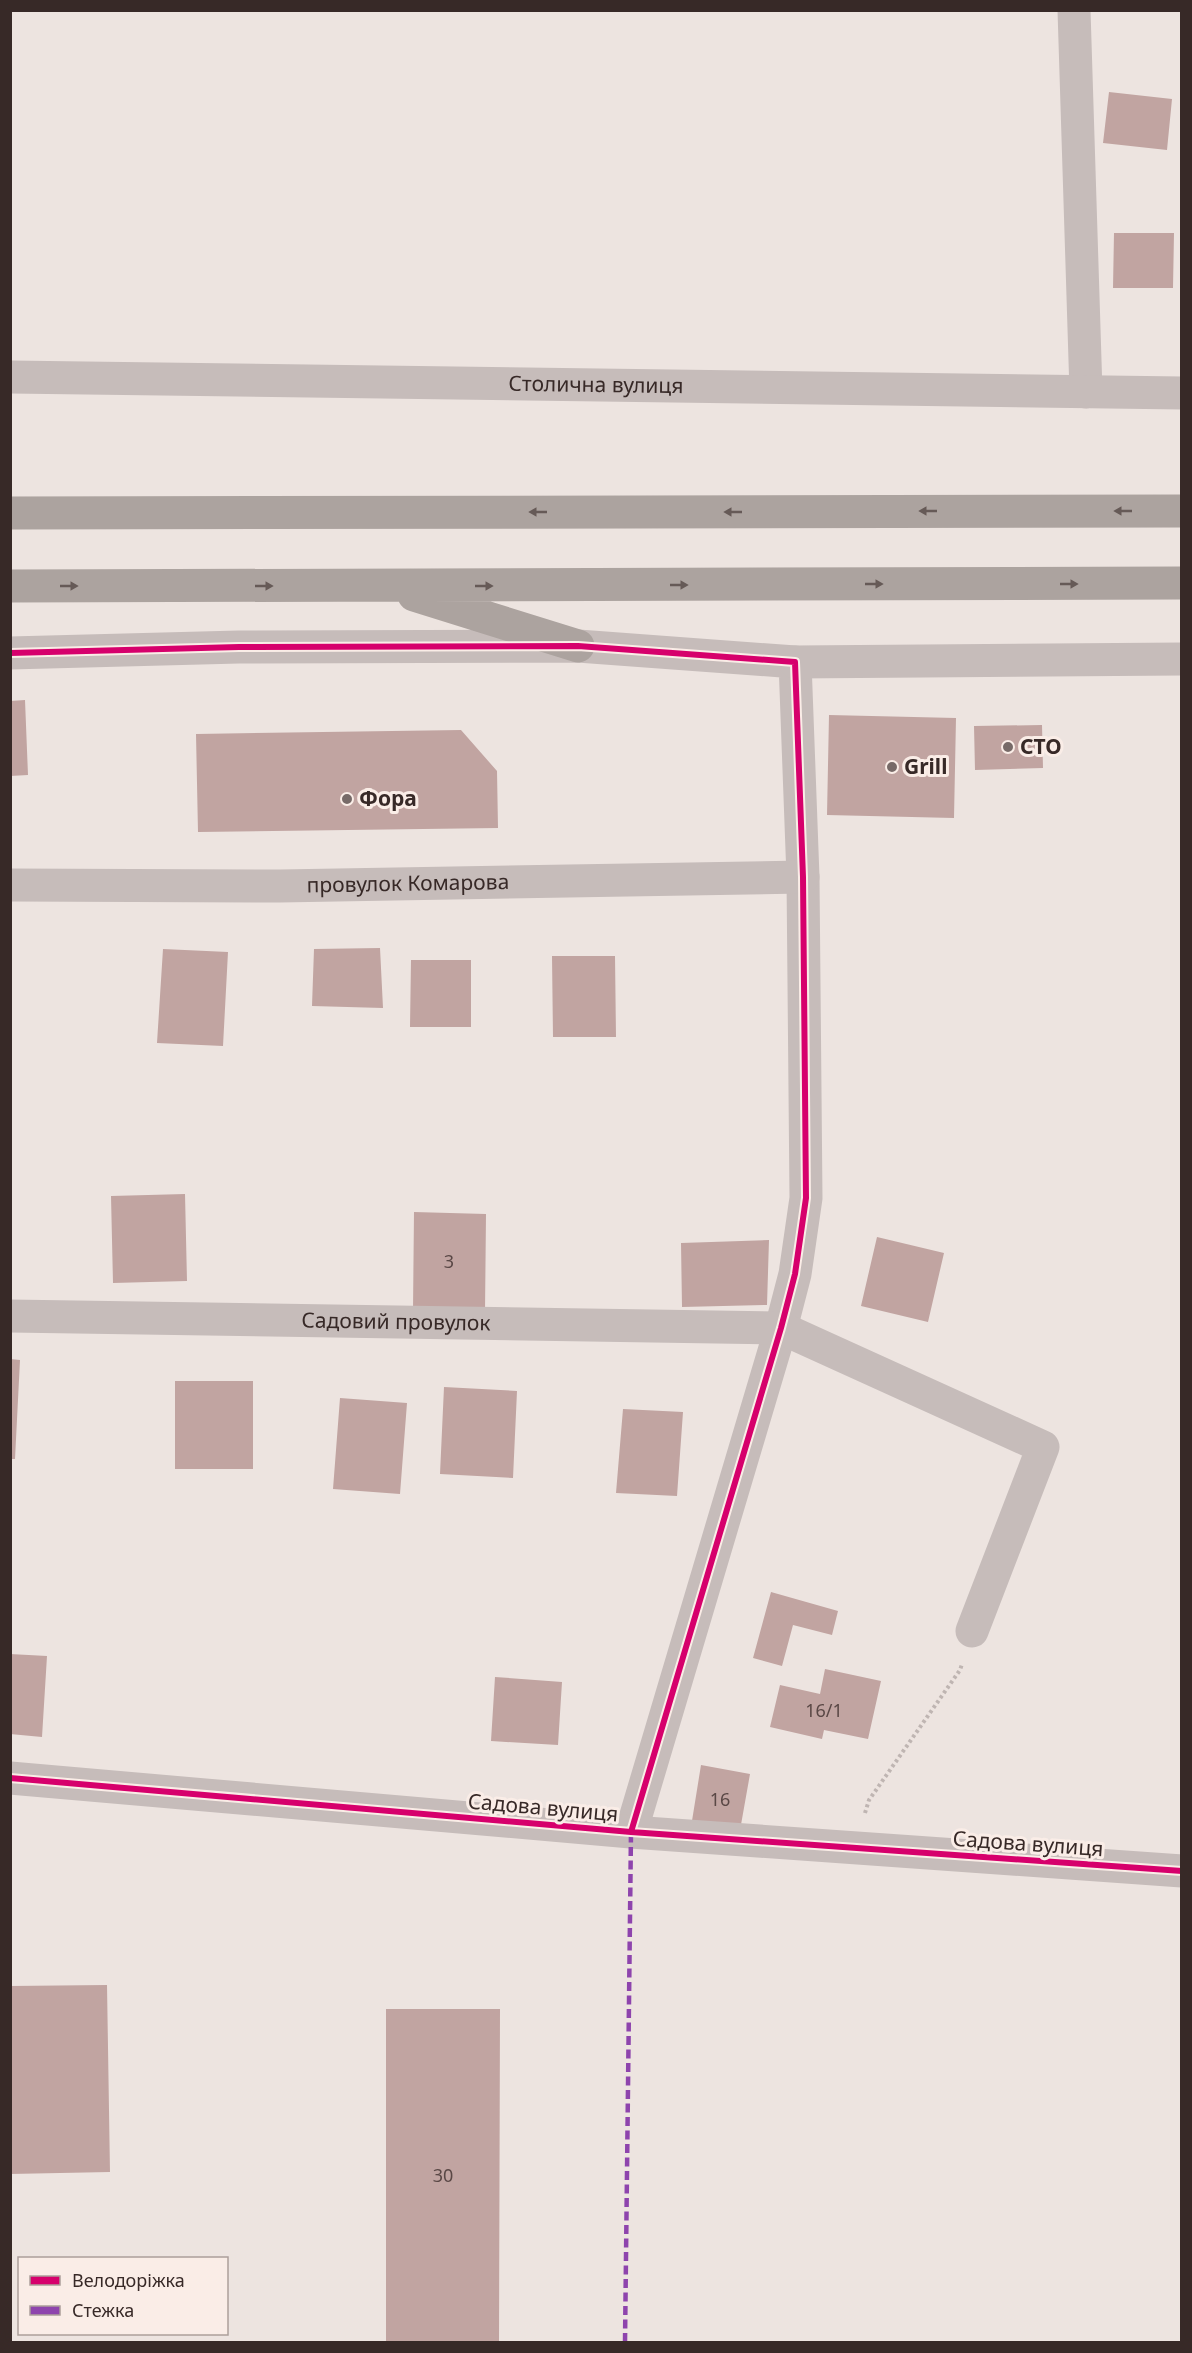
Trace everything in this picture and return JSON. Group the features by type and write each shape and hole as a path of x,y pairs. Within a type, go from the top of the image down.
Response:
{"highway":[{"path":"10,513 1182,511"},
{"path":"10,586 1182,583"},
{"path":"384,586 578,646"}],"street":[{"path":"1074,10 1086,392"},
{"name":"Столична вулиця","path":"10,377 1182,393"},
{"path":"10,653 251,647 578,646 795,662 1182,659"},
{"path":"632,1832 781,1328 795,1274 806,1198 803,877 795,662"},
{"name":"провулок Комарова","path":"10,885 280,886 803,877"},
{"name":"Садовий провулок","path":"10,1316 781,1328"},
{"path":"781,1328 1043,1447 972,1631"},
{"name":"Садова вулиця","path":"10,1778 632,1832 1182,1871"}],"path":[{"path":"854,1848 869,1800 960,1670 972,1631"}],"building":[{"path":"1109,92 1172,99 1167,150 1103,143"},
{"path":"1114,233 1174,233 1173,288 1113,288"},
{"path":"25,700 28,775 10,776 10,701"},
{"name":"Grill","path":"829,715 956,718 954,818 827,815"},
{"name":"СТО","path":"1042,725 1043,768 975,770 974,726"},
{"name":"Фора","path":"461,730 497,771 498,828 198,832 196,734"},
{"path":"380,948 383,1008 312,1006 314,949"},
{"path":"163,949 228,952 223,1046 157,1043"},
{"path":"552,956 615,956 616,1037 553,1037"},
{"path":"411,960 471,960 471,1027 410,1027"},
{"path":"185,1194 187,1281 113,1283 111,1196"},
{"path":"414,1212 486,1214 485,1312 413,1310"},
{"path":"877,1237 944,1253 928,1322 861,1306"},
{"path":"769,1240 767,1305 682,1307 681,1243"},
{"path":"10,1359 20,1360 15,1459 10,1459"},
{"path":"175,1381 253,1381 253,1469 175,1469"},
{"path":"444,1387 517,1391 513,1478 440,1474"},
{"path":"340,1398 407,1403 400,1494 333,1489"},
{"path":"623,1409 683,1412 677,1496 616,1493"},
{"path":"771,1592 838,1611 832,1635 793,1625 782,1666 753,1658"},
{"path":"10,1654 47,1656 42,1737 10,1734"},
{"path":"825,1669 881,1681 868,1739 824,1730 822,1739 770,1727 780,1685 820,1694"},
{"path":"495,1677 562,1682 558,1745 491,1741"},
{"path":"701,1765 750,1774 739,1836 691,1827"},
{"path":"107,1985 110,2172 10,2174 10,1986"},
{"path":"386,2009 500,2009 499,2342 386,2342"}],"marked path":[{"path":"625,2342 631,1832"}],"cycle path":[{"path":"10,653 239,647 578,646 795,662 803,877 806,1198 795,1274 781,1328 631,1832"},
{"path":"10,1778 631,1832 1182,1871"}],"place":[{"name":"СТО","path":"1008,747"},
{"name":"Grill","path":"892,767"},
{"name":"Фора","path":"347,799"}]}
